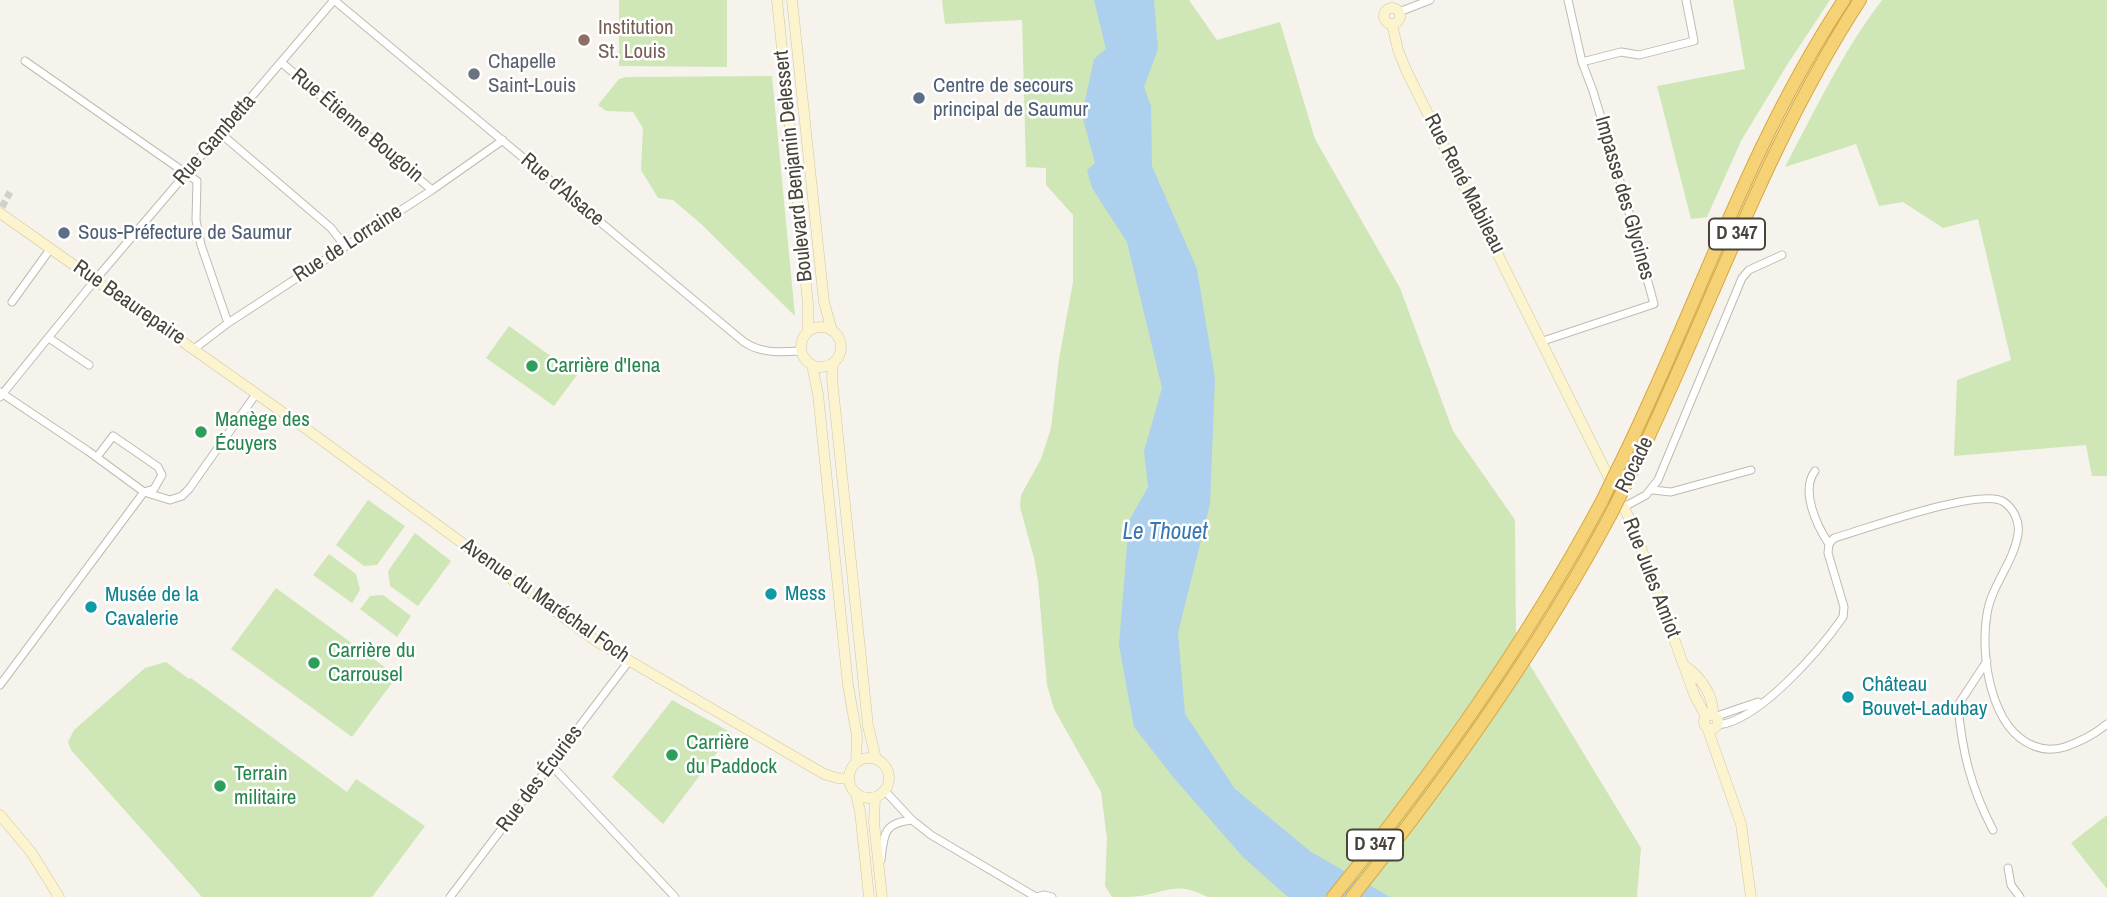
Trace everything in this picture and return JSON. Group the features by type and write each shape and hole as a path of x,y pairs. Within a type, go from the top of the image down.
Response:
{"highway":[{"name":"D 347","path":"1333,897 1479,704 1524,637 1602,501 1674,348 1757,154 1798,76 1844,0"},
{"name":"Rocade","path":"1352,897 1427,801 1528,656 1565,596 1630,476 1770,160 1810,82 1860,0"}],"main road":[{"name":"Boulevard Benjamin Delessert","path":"777,0 806,284 808,332"},
{"name":"Boulevard Benjamin Delessert","path":"792,0 824,302 831,331"},
{"name":"Rue René Mabileau","path":"1391,7 1383,16 1385,21 1392,24 1398,50 1411,79 1543,341"},
{"name":"Rue Beaurepaire","path":"1,210 256,394"},
{"path":"811,365 822,367 838,358 841,347 838,337 831,331 820,327 808,332 802,341 801,351 811,365 818,394 848,685 857,736 856,763"},
{"name":"Rue Jules Amiot","path":"1543,341 1634,528 1694,694 1713,720 1709,733 1741,824 1751,897"},
{"path":"833,363 832,379 868,726 876,759 886,767 889,779 885,791 876,797 865,798 856,794"},
{"name":"Avenue du Maréchal Foch","path":"256,394 570,622 629,661 824,774 836,779 849,779"},
{"path":"869,897 860,811 849,779 856,763 862,759 876,759"},
{"path":"876,797 874,822 882,897"},
{"path":"0,815 31,852 59,897"}],"street":[{"name":"Rue Gambetta","path":"1,394 334,0"},
{"name":"Rue d'Alsace","path":"334,0 744,342 755,349 774,352 801,351"},
{"path":"1391,7 1430,0"},
{"name":"Impasse des Glycines","path":"1543,341 1654,304 1593,91 1582,62 1568,0"},
{"path":"1582,62 1621,52 1639,55 1694,41 1686,0"},
{"path":"25,61 197,181 196,220 201,245 228,323"},
{"name":"Rue Étienne Bougoin","path":"282,63 432,190"},
{"path":"220,133 331,228 345,246"},
{"name":"Rue de Lorraine","path":"194,349 228,323 432,190 503,140"},
{"path":"12,302 51,248"},
{"path":"1653,490 1742,278 1749,270 1782,255"},
{"path":"49,338 89,365"},
{"path":"1,394 97,457 144,492 170,500 182,496 189,489 256,394"},
{"path":"0,685 144,492 154,489 162,475 158,467 113,436 97,457"},
{"path":"1624,507 1653,490 1671,492 1751,470"},
{"path":"1815,471 1809,478 1808,488 1818,527 1829,544"},
{"path":"1713,720 1735,720 1779,691 1843,617 1844,607 1828,553 1829,544 1834,538 1965,499 1993,497 2004,502 2018,519 2018,535 1987,611 1985,632 1990,683 2000,714 2011,731 2028,743 2043,749 2061,748 2091,737 2107,724"},
{"path":"1988,660 1958,705 1965,764 1993,830"},
{"name":"Rue des Écuries","path":"450,897 629,661"},
{"path":"0,666 9,673"},
{"path":"550,764 675,897"},
{"path":"885,791 912,820 931,835 1036,897 1052,897"},
{"path":"879,876 883,839 887,830 896,822 912,820"},
{"path":"2008,868 2011,885 2020,897"}],"green space":[{"path":"619,0 727,0 727,67 619,66"},
{"path":"942,0 1189,0 1217,40 1280,22 1315,139 1400,288 1453,431 1515,520 1516,642 1641,848 1637,897 1208,897 1182,889 1141,896 1112,897 1105,886 1107,839 1101,792 1054,709 1047,685 1038,581 1020,507 1021,495 1041,459 1051,428 1059,359 1073,282 1073,215 1046,185 1046,168 1026,167 1022,20 945,24"},
{"path":"1733,0 1830,0 1741,141 1707,217 1691,219 1657,86 1745,69"},
{"path":"1882,0 2107,0 2107,476 2092,476 2086,445 1954,456 1957,380 2011,360 1978,219 1943,228 1903,202 1879,206 1856,144 1785,167 1842,60"},
{"path":"772,76 795,316 700,223 673,200 658,198 641,170 643,128 633,112 606,111 598,105 619,79 626,77"},
{"name":"Carrière d'Iena","path":"509,326 577,375 554,406 486,358"},
{"path":"368,500 405,526 377,565 364,566 336,545"},
{"path":"415,533 451,561 418,606 390,586 388,571"},
{"path":"329,554 356,574 360,590 352,603 313,575"},
{"name":"Carrière du Carrousel","path":"276,588 397,676 352,737 231,649"},
{"path":"383,595 411,616 397,637 360,609 370,596"},
{"name":"Terrain militaire","path":"166,662 347,792 356,779 425,826 372,897 202,897 71,750 68,742 74,730 145,668"},
{"name":"Carrière du Paddock","path":"672,700 732,733 663,824 612,777"},
{"path":"2107,815 2107,889 2071,843"}],"water":[{"name":"Le Thouet","path":"1094,0 1154,0 1158,49 1144,87 1151,106 1152,166 1197,269 1215,378 1210,504 1178,633 1185,714 1235,789 1311,852 1390,897 1288,897 1243,857 1174,778 1134,727 1119,645 1129,521 1148,487 1144,451 1162,388 1127,242 1092,188 1087,170 1095,163 1082,115 1094,59 1106,49"}],"tunnel":[{"path":"2,207 10,192"}],"place":[{"name":"Institution St. Louis","path":"584,40"},
{"name":"Chapelle Saint-Louis","path":"474,74"},
{"name":"Centre de secours principal de Saumur","path":"919,98"},
{"name":"Sous-Préfecture de Saumur","path":"64,233"},
{"name":"Carrière d'Iena","path":"532,366"},
{"name":"Manège des Écuyers","path":"201,432"},
{"name":"Mess","path":"771,594"},
{"name":"Musée de la Cavalerie","path":"91,607"},
{"name":"Carrière du Carrousel","path":"314,663"},
{"name":"Château Bouvet-Ladubay","path":"1848,697"},
{"name":"Carrière du Paddock","path":"672,755"},
{"name":"Terrain militaire","path":"220,786"}]}
